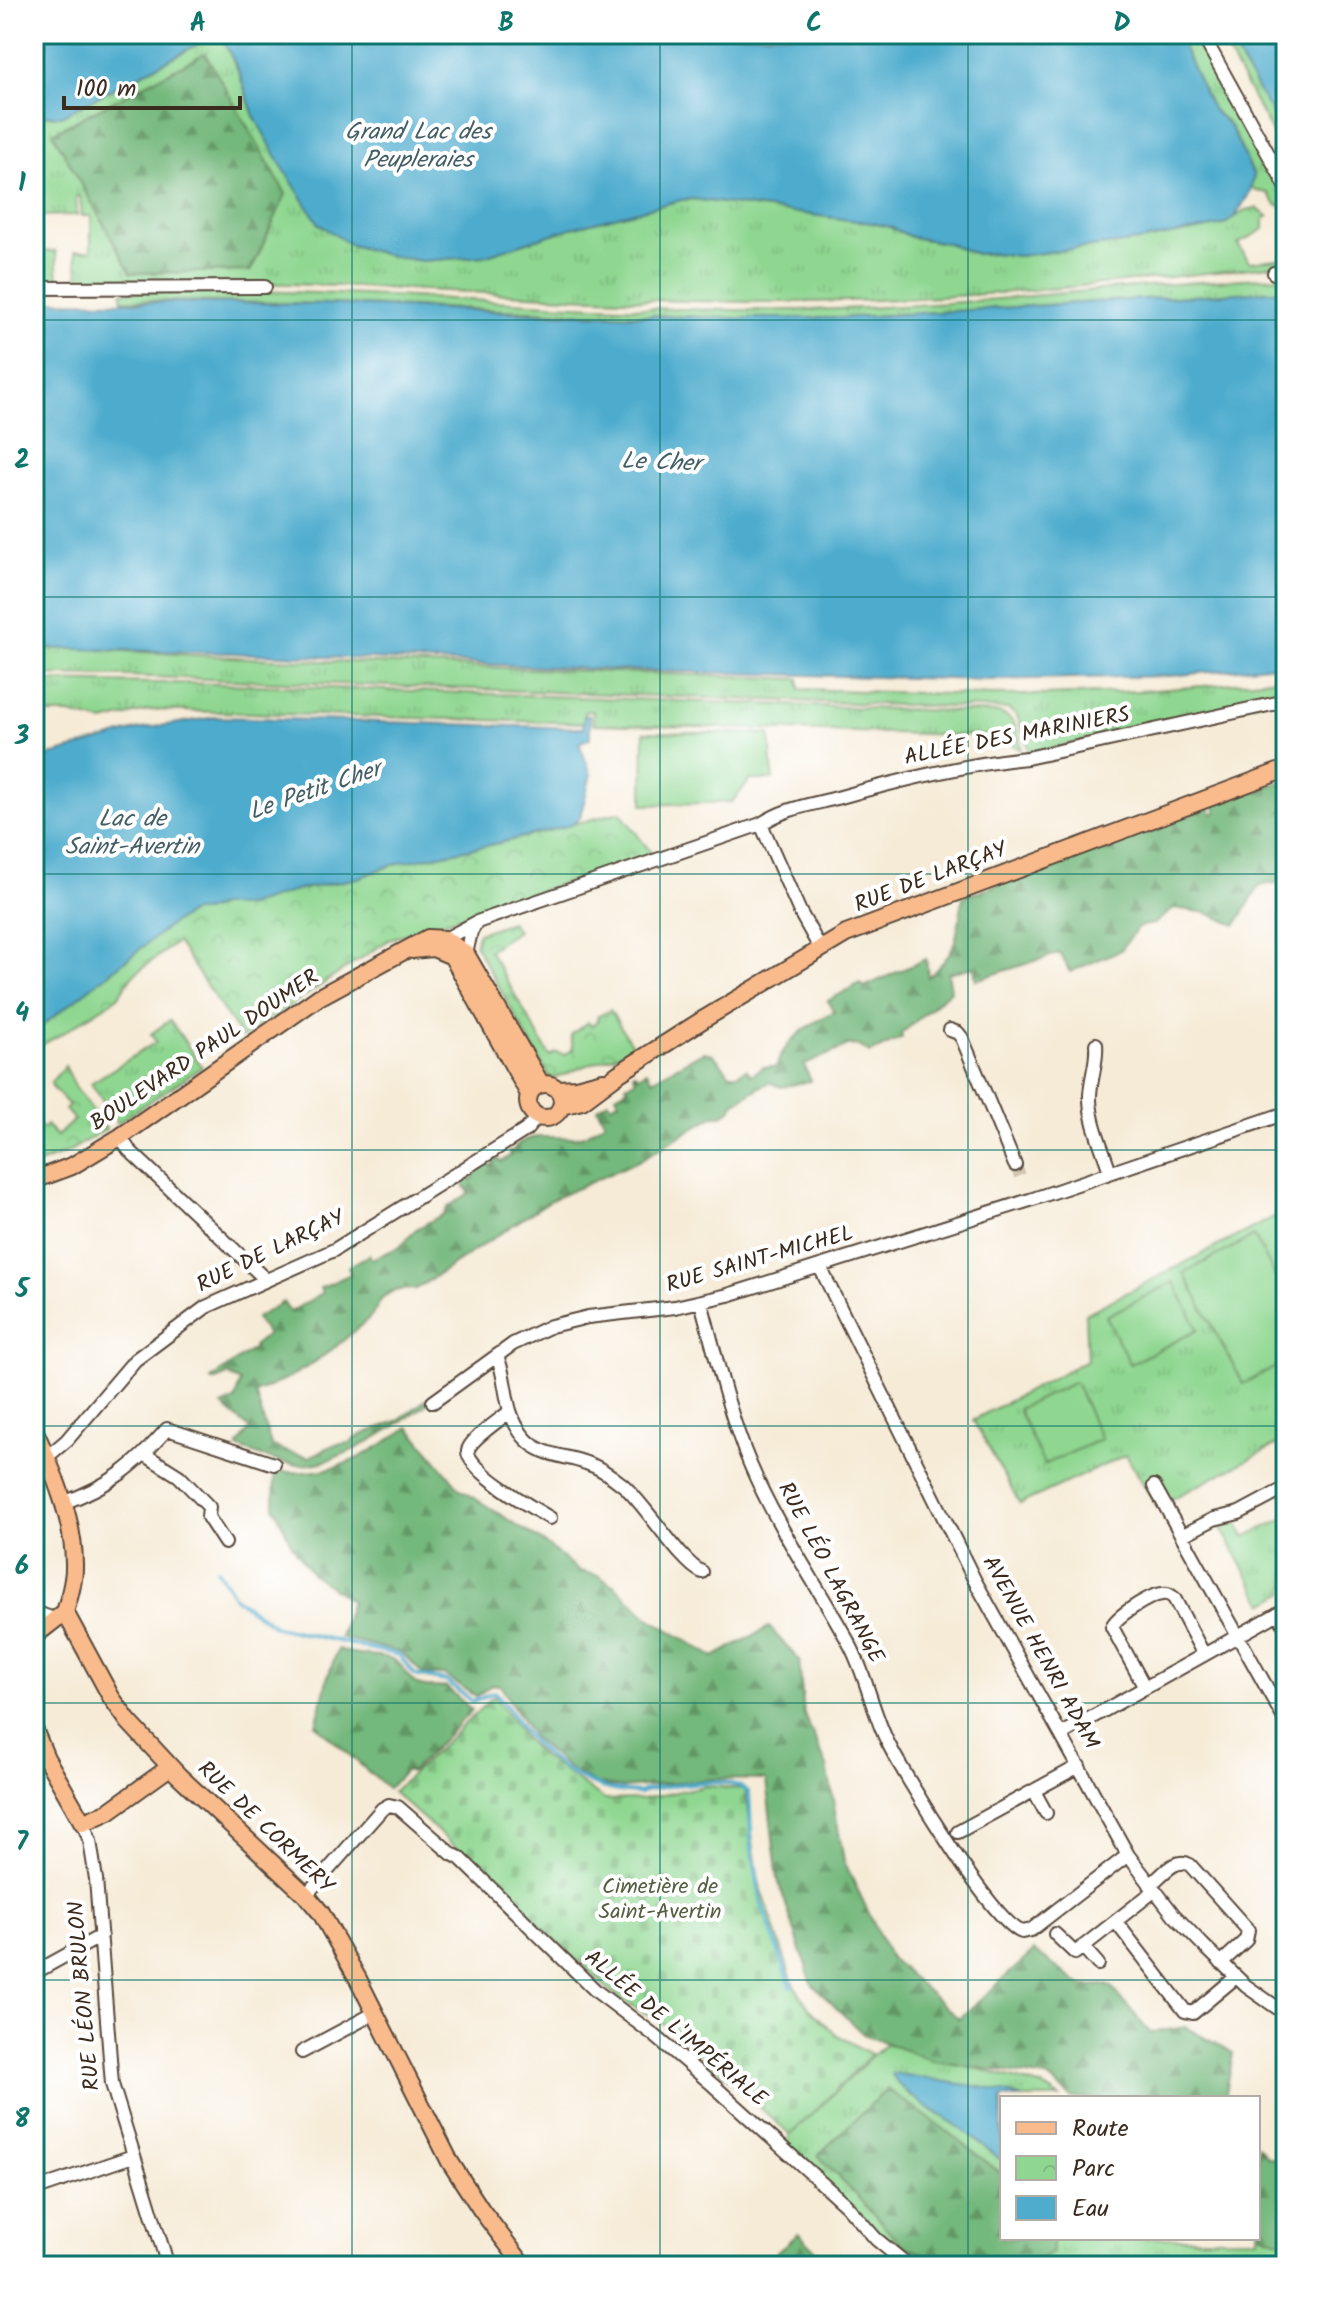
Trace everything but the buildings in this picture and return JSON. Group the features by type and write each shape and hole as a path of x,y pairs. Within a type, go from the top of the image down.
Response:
{"main road":[{"name":"RUE DE LARÇAY","path":"615,1076 820,948 859,928 1286,769"},
{"name":"BOULEVARD PAUL DOUMER","path":"34,1180 72,1166 120,1137 319,997 428,938 445,939"},
{"path":"445,939 466,954 535,1089"},
{"path":"399,954 425,948 442,950 452,956 535,1089"},
{"path":"535,1089 528,1105 538,1116 550,1117 561,1106 582,1101 615,1076"},
{"path":"558,1089 576,1088 615,1076"},
{"path":"535,1089 553,1085 561,1094 561,1106"},
{"path":"34,1429 40,1460 63,1503 74,1568 59,1616 35,1633"},
{"name":"RUE DE CORMERY","path":"59,1616 128,1721 170,1767 306,1895 321,1913 450,2162 524,2266"},
{"name":"RUE LÉON BRULON","path":"34,1729 46,1758 83,1823"},
{"path":"83,1823 109,1811 170,1767"}],"street":[{"path":"1202,34 1286,186"},
{"path":"34,288 265,287"},
{"name":"ALLÉE DES MARINIERS","path":"445,939 477,922 761,824 778,813 906,780 1027,758 1286,701"},
{"path":"761,824 800,912 820,948"},
{"path":"466,954 477,922"},
{"path":"950,1030 962,1038 1015,1165"},
{"path":"1096,1044 1097,1060 1090,1098 1110,1172"},
{"name":"RUE SAINT-MICHEL","path":"433,1402 531,1335 572,1319 701,1302 820,1267 1286,1113"},
{"name":"RUE DE LARÇAY","path":"40,1460 67,1440 135,1360 206,1307 334,1250 526,1130 538,1116"},
{"path":"120,1137 129,1150 265,1279"},
{"name":"AVENUE HENRI ADAM","path":"820,1267 975,1581 1128,1855 1174,1915 1221,1963 1264,2000 1286,2014"},
{"name":"RUE LÉO LAGRANGE","path":"701,1302 742,1444 765,1495 850,1645 887,1740 968,1874 1009,1926 1022,1932 1031,1930 1128,1855"},
{"path":"497,1356 509,1412 524,1436 538,1449 593,1466 624,1486 690,1565 702,1572"},
{"path":"509,1412 475,1440 468,1449 468,1455 476,1468 550,1518"},
{"path":"63,1503 106,1484 126,1471 167,1429 175,1429 274,1464"},
{"path":"144,1454 179,1476 209,1507 208,1517 225,1543"},
{"path":"1154,1486 1286,1722"},
{"path":"1183,1535 1214,1519 1239,1513 1286,1488"},
{"path":"1145,1688 1112,1627 1119,1616 1160,1593 1174,1598 1204,1655"},
{"path":"1062,1734 1282,1611 1286,1628"},
{"path":"34,1612 59,1616"},
{"path":"958,1832 1079,1766"},
{"path":"1034,1791 1046,1813"},
{"name":"ALLÉE DE L'IMPÉRIALE","path":"306,1895 389,1805 398,1807 460,1858 596,1991 713,2085 846,2205 876,2239 909,2266"},
{"name":"RUE LÉON BRULON","path":"83,1823 93,1855 112,2084 168,2266"},
{"path":"1055,1934 1075,1953 1116,1922 1178,1862 1185,1861 1248,1930 1246,1940 1221,1963"},
{"path":"1116,1922 1185,2011 1193,2013 1236,1977"},
{"path":"34,1973 101,1936"},
{"path":"1083,1947 1098,1964"},
{"path":"302,2052 375,2013"},
{"path":"34,2190 133,2156"}],"green space":[{"path":"208,34 224,34 254,116 351,245 390,256 422,261 484,256 571,228 693,199 872,223 976,254 1018,256 1139,241 1223,225 1246,210 1256,208 1268,216 1264,219 1264,229 1238,244 1249,262 1286,258 1286,264 977,295 791,302 602,298 288,284 82,283 75,251 91,251 91,216 82,216 80,196 76,196 77,215 34,216 34,115 61,116 208,39","holes":["53,133 250,271 131,273"]},
{"path":"1177,34 1193,34 1286,201 1286,207 1276,205 1268,193 1251,187 1254,176 1234,133 1212,109"},
{"path":"1217,34 1225,34 1286,138 1286,157"},
{"path":"205,53 286,194 251,271 131,273 53,133"},
{"path":"56,251 58,280 34,281 34,252"},
{"path":"1286,277 1286,290 841,318 735,318 122,300 122,292 291,292 713,310 798,310 920,305"},
{"path":"34,649 799,679 800,689 964,694 1119,692 1286,677 1286,696 1030,753 1017,716 1008,709 34,675"},
{"path":"34,681 222,684 999,713 1013,723 1021,750 993,736 593,724 593,711 584,712 584,723 150,710 104,722 69,714 44,714 34,705"},
{"path":"644,732 770,734 773,780 750,780 732,802 643,805"},
{"path":"1286,780 1286,881 1259,886 1236,925 1207,913 1174,908 1154,924 1138,927 1121,950 1070,972 1060,953 976,980 974,967 948,973 951,990 901,1034 902,1038 870,1053 859,1046 850,1045 804,1065 811,1081 781,1087 769,1082 734,1103 731,1110 715,1115 640,1160 551,1200 416,1289 387,1294 368,1319 328,1353 288,1378 255,1393 271,1445 310,1457 397,1421 434,1394 435,1398 405,1420 346,1453 307,1464 283,1463 237,1447 250,1429 222,1406 235,1400 240,1382 228,1375 213,1381 211,1379 267,1335 256,1318 283,1302 290,1312 322,1293 320,1288 351,1274 348,1267 369,1255 372,1259 400,1247 416,1229 444,1214 448,1207 469,1193 462,1181 469,1176 471,1180 474,1178 472,1174 489,1163 491,1166 497,1158 501,1162 511,1155 509,1151 525,1140 584,1135 605,1122 597,1108 608,1101 611,1105 619,1101 616,1095 636,1079 633,1073 638,1076 647,1071 652,1080 703,1052 713,1054 730,1074 746,1069 751,1075 763,1067 776,1067 792,1040 807,1027 834,1012 828,1001 860,983 864,987 926,959 928,977 946,959 955,942 963,897 1209,807 1212,814 1217,812 1214,805"},
{"path":"620,812 653,855 390,939 242,1038 177,942 132,976 118,997 34,1049 34,1032 173,923 192,912 220,906 247,906 297,890 358,878 394,864 499,843"},
{"path":"511,922 517,931 489,950 550,1056 557,1052 564,1055 573,1049 571,1035 588,1022 591,1026 598,1020 597,1017 610,1010 634,1048 550,1078 475,945 478,933"},
{"path":"170,1020 202,1067 117,1123 91,1083 156,1042 151,1034"},
{"path":"65,1066 75,1086 106,1129 66,1153 34,1166 34,1127 37,1124 43,1129 46,1125 57,1136 74,1120 65,1109 69,1105 51,1082"},
{"path":"1286,1211 1286,1440 1157,1507 1126,1455 1020,1504 973,1420 1087,1360 1085,1314"},
{"path":"1254,1236 1286,1296 1286,1362 1243,1384 1184,1273"},
{"path":"1174,1282 1198,1330 1130,1364 1106,1316"},
{"path":"1075,1382 1101,1439 1044,1465 1018,1409"},
{"path":"409,1427 459,1488 543,1542 579,1571 599,1576 616,1587 649,1618 714,1657 769,1627 799,1660 804,1715 827,1766 844,1861 890,1958 959,2019 1034,1951 1082,1986 1110,1985 1150,2033 1185,2027 1233,2053 1225,2096 1070,2096 1047,2078 933,2061 863,2034 812,1984 778,1880 766,1780 714,1779 623,1788 596,1784 569,1769 533,1738 500,1685 491,1685 476,1697 444,1675 424,1675 402,1653 340,1637 351,1601 312,1574 292,1545 274,1506 275,1471 330,1468 376,1448"},
{"path":"1286,1517 1286,1592 1264,1604 1221,1528 1236,1522 1245,1537"},
{"path":"338,1649 394,1660 418,1685 446,1687 472,1710 411,1772 406,1770 388,1789 316,1725"},
{"name":"Cimetière de Saint-Avertin","path":"494,1696 525,1739 543,1757 605,1800 642,1799 705,1786 745,1789 759,1881 793,1983 809,2008 836,2034 872,2055 790,2135 664,2024 614,1995 393,1792"},
{"path":"886,2043 1043,2087 1057,2096 1000,2096 1000,2240 1260,2240 1260,2220 1286,2228 1286,2263 1271,2258 1256,2266 915,2266 884,2241 786,2144 790,2135"},
{"path":"887,2089 1000,2172 1000,2240 1052,2240 1052,2253 1027,2266 947,2264 902,2245 818,2155"},
{"path":"1260,2148 1267,2157 1286,2162 1286,2243 1260,2233"},
{"path":"798,2233 831,2266 761,2266"}],"water":[{"path":"34,34 208,34 208,39 61,116 34,115"},
{"name":"Grand Lac des Peupleraies","path":"224,34 1177,34 1212,109 1230,126 1254,176 1250,192 1235,217 1223,225 1139,241 1018,256 976,254 872,223 693,199 571,228 484,256 422,261 351,245 319,224 254,116"},
{"path":"1225,34 1286,34 1286,138"},
{"name":"Le Cher","path":"1286,290 1286,664 1170,676 985,680 616,670 233,653 34,648 34,301 330,304 537,313 841,318"},
{"name":"Lac de Saint-Avertin","path":"584,716 590,716 590,738 579,743 591,774 580,818 571,825 394,864 358,878 297,890 247,906 220,906 192,912 173,923 34,1032 34,760 136,730 216,717 583,728"},
{"path":"892,2074 909,2075 1016,2096 1000,2096 1000,2159 962,2129 911,2096"}],"waterway":[{"path":"217,1569 235,1598 276,1627 399,1655 415,1675 446,1681 473,1702 494,1692 537,1746 562,1768 590,1783 640,1793 700,1782 741,1787 749,1793 752,1849 762,1904 791,1986"}],"tunnel":[{"path":"1015,1165 1022,1180"}],"water label":[{"name":"Le Petit Cher","path":"315,791"}]}
